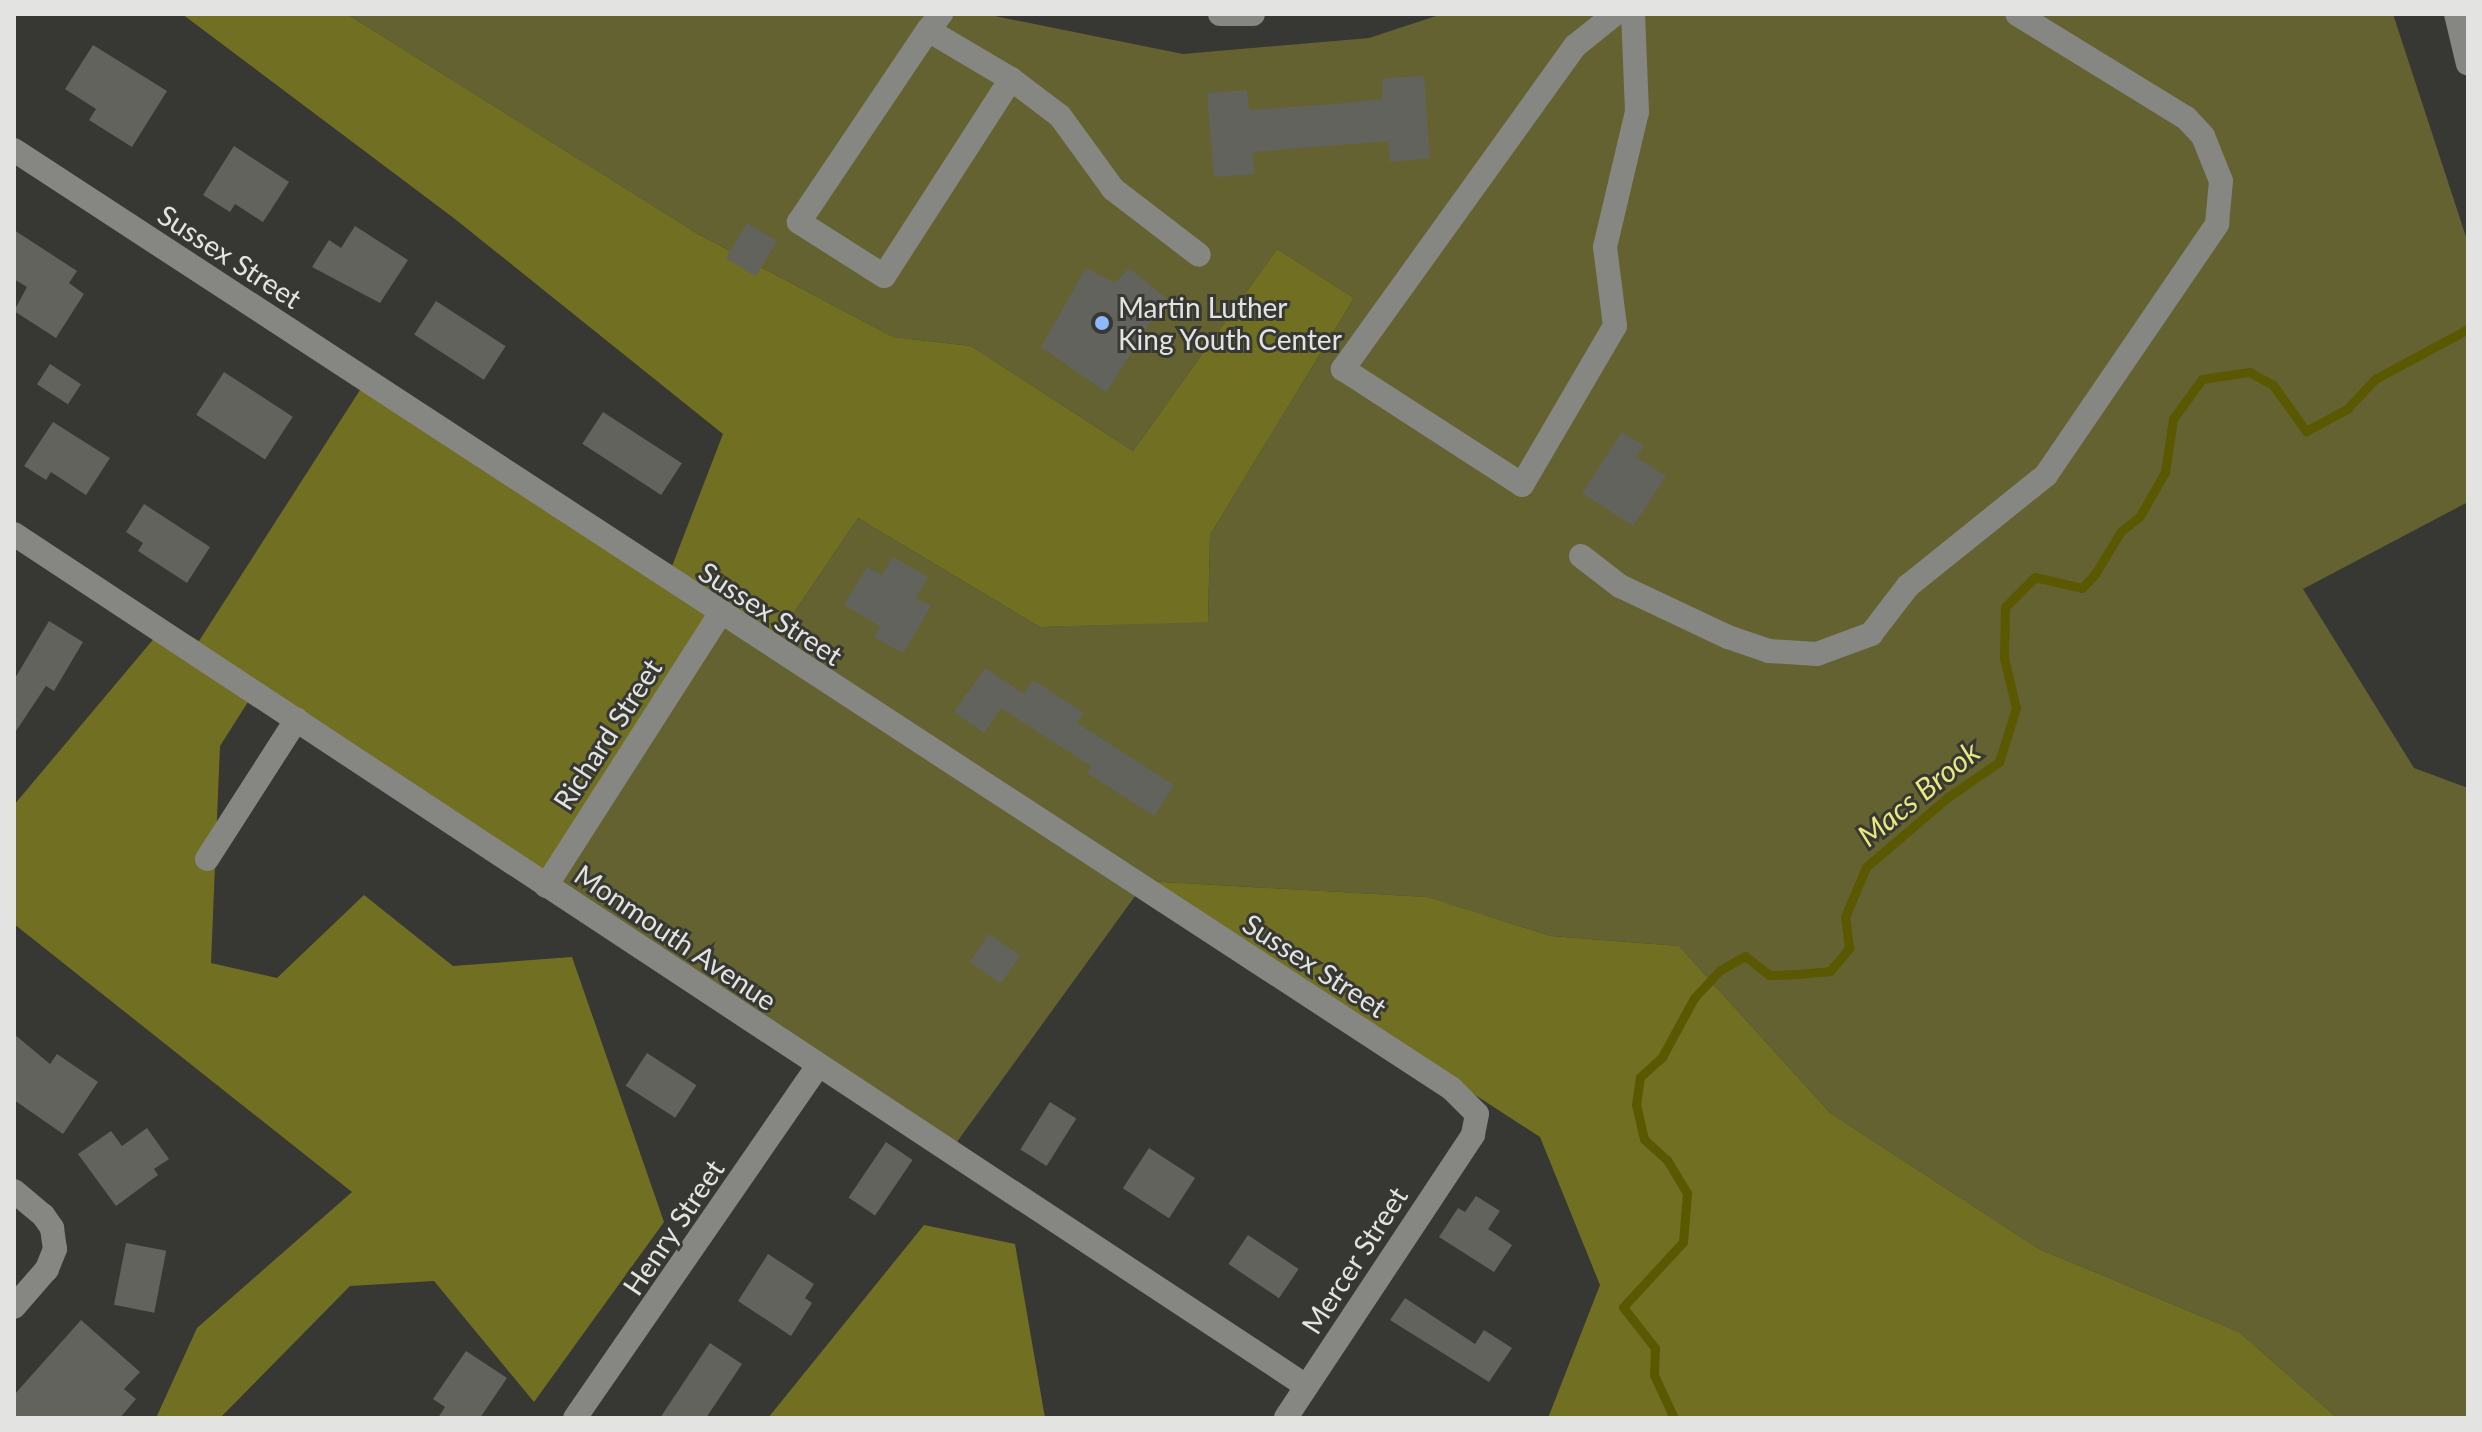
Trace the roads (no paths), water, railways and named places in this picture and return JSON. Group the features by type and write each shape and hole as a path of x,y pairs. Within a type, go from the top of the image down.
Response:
{"street":[{"path":"1220,14 1253,14"},
{"path":"1615,14 1575,46 1343,369 1522,485 1615,326 1605,247 1637,112 1633,14"},
{"path":"1581,556 1620,586 1728,637 1769,651 1817,654 1871,634 1908,586 2046,475 2217,224 2221,181 2203,136 2186,118 2017,14"},
{"path":"2456,14 2468,64"},
{"path":"1011,79 884,276 799,222 935,22 1011,79 1060,116 1113,189 1199,255"},
{"name":"Sussex Street","path":"14,150 719,615 1452,1089 1477,1114 1473,1135"},
{"name":"Monmouth Avenue","path":"14,534 817,1067 1306,1386"},
{"name":"Richard Street","path":"546,886 719,615"},
{"path":"207,859 297,719"},
{"name":"Henry Street","path":"575,1418 817,1067"},
{"name":"Mercer Street","path":"1286,1418 1473,1135"},
{"path":"14,1191 47,1221 55,1249 47,1269 14,1307"}],"waterway":[{"name":"Macs Brook","path":"1674,1418 1654,1375 1655,1348 1623,1307 1683,1242 1687,1193 1667,1160 1644,1139 1636,1105 1640,1077 1662,1057 1694,998 1720,970 1745,956 1769,975 1797,974 1830,971 1849,948 1845,917 1866,867 1948,797 1999,762 2016,708 2004,658 2005,607 2035,577 2082,588 2095,574 2121,531 2140,516 2165,472 2173,419 2202,379 2249,372 2273,385 2306,431 2347,409 2375,379 2468,329"}],"place":[{"name":"Martin Luther King Youth Center","path":"1102,323"}]}
